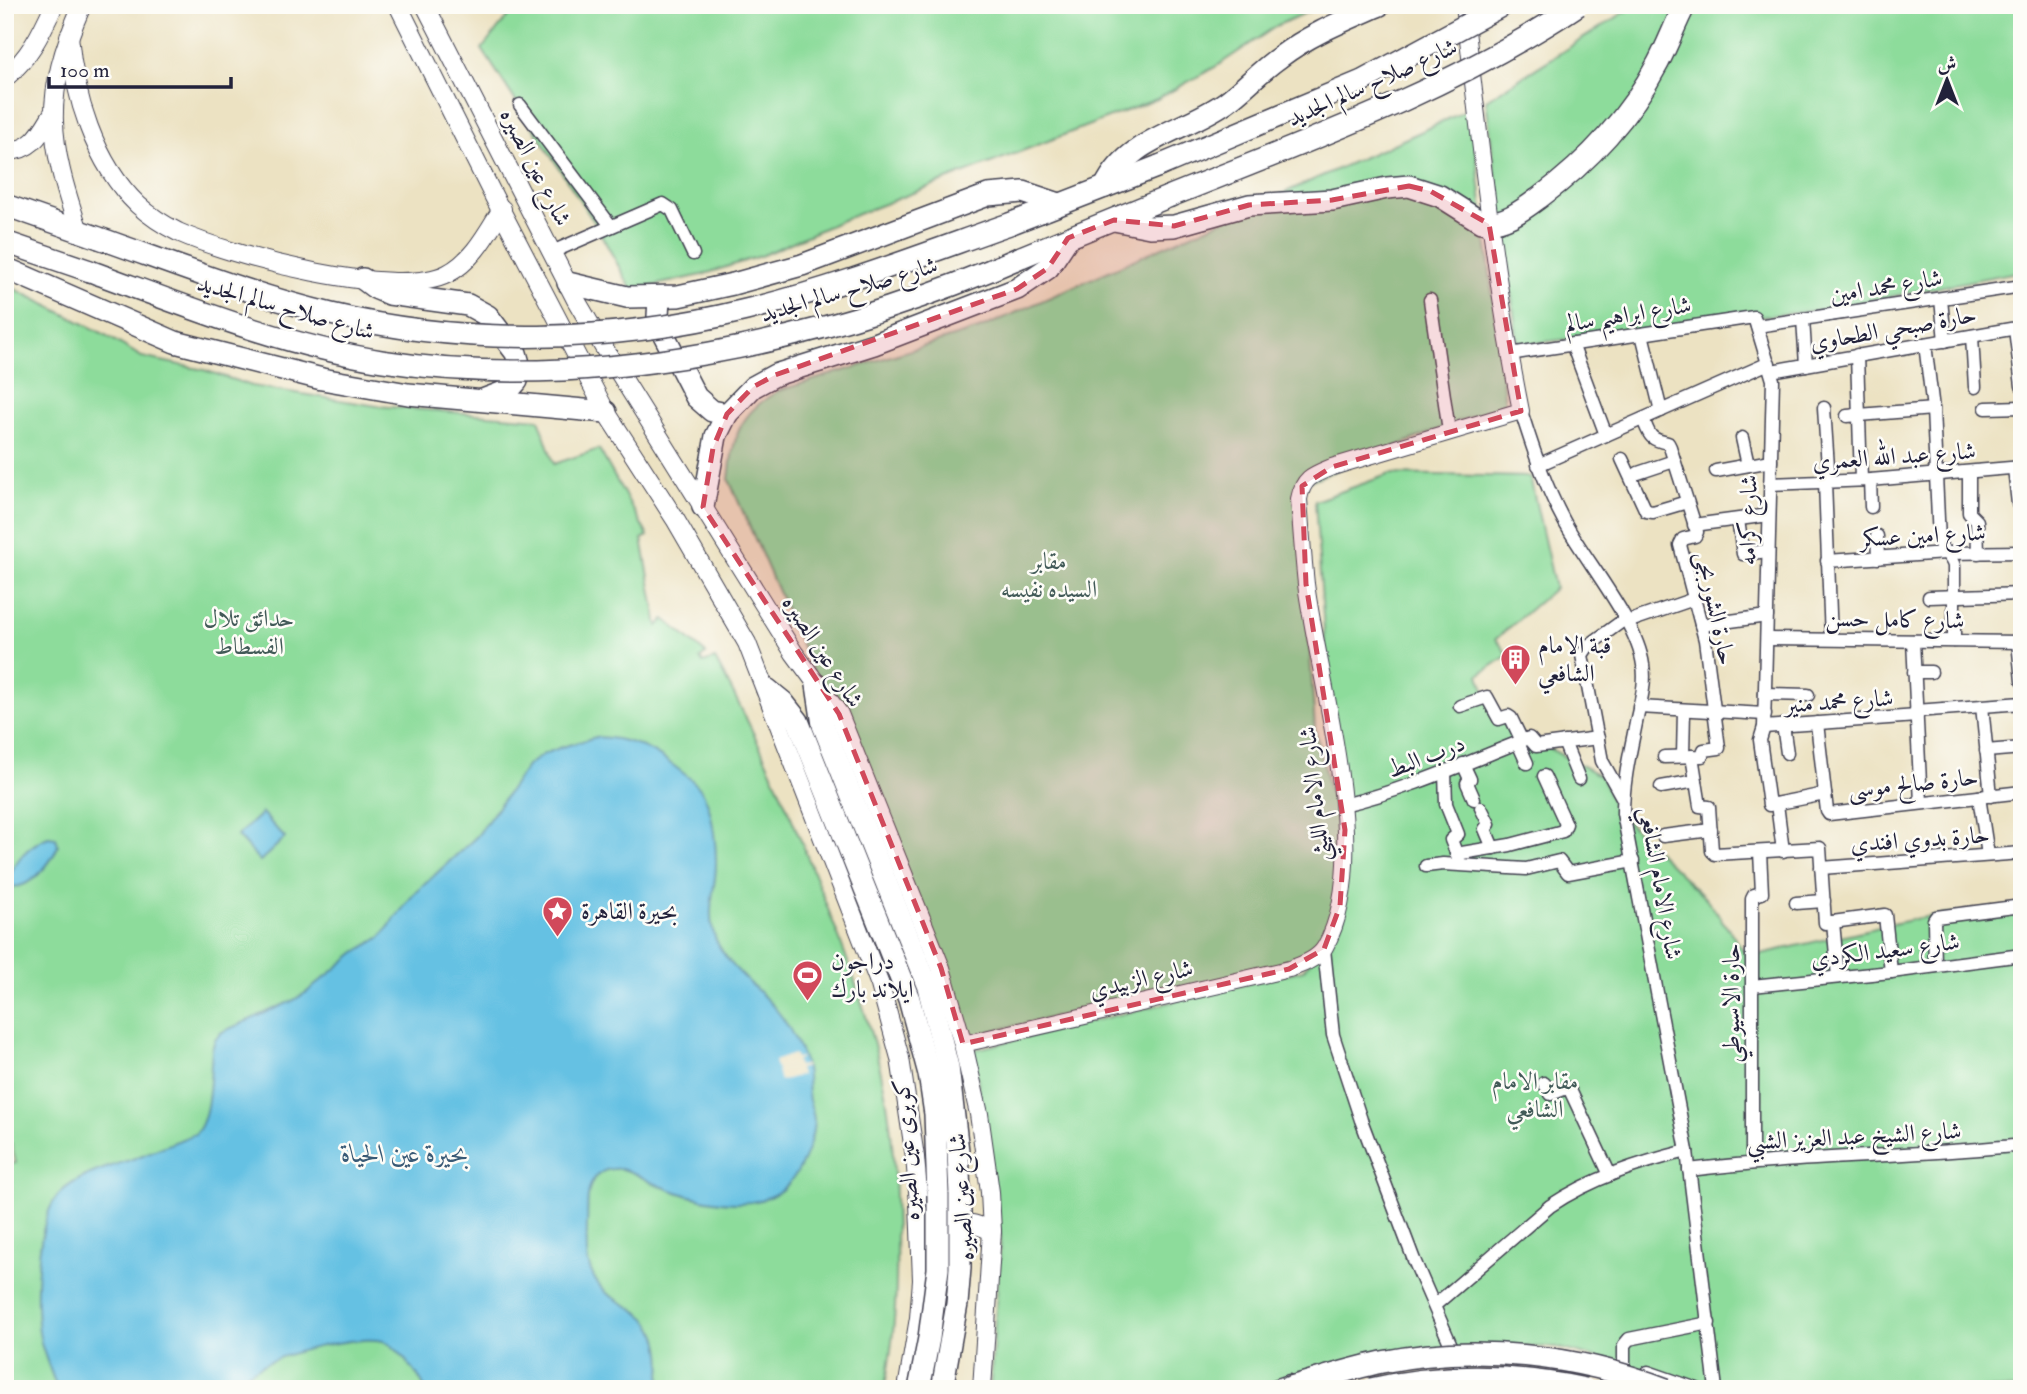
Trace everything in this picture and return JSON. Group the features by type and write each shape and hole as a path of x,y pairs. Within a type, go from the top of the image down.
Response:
{"highway":[{"path":"1105,187 1115,168 1130,153 1226,102 1278,58 1309,38 1380,5"},
{"name":"شارع صلاح سالم الجديد","path":"5,205 236,286 332,314 431,331 481,335 629,330 744,311 878,272 1012,223 1159,166 1362,81 1503,5"},
{"name":"شارع صلاح سالم الجديد","path":"5,242 226,320 342,353 422,366 516,370 580,368 656,360 769,341 879,312 951,287 1421,92 1531,36 1578,5"},
{"path":"1114,219 1150,227 1174,226 1249,205 1332,200 1409,186 1430,191 1472,217 1489,223 1514,215 1586,160 1619,125 1655,69 1685,5"},
{"path":"568,284 619,296 659,298 733,284 802,265 988,195 1023,192 1059,204"},
{"path":"703,507 713,447 727,414 752,387 775,375 874,344 1017,289 1048,268 1068,238"},
{"path":"5,268 158,336 196,348 356,386 408,394 606,412"},
{"path":"363,279 389,294 468,305 488,316 516,353 520,367 517,381 509,390 480,400"},
{"path":"659,298 658,316 662,331 696,397 712,411 727,414"},
{"name":"كوبرى عين الصيره","path":"817,685 822,725 924,976 941,1032 948,1067 958,1151 960,1245 957,1304 942,1389"},
{"name":"كوبرى عين الصيره","path":"767,689 792,711 803,733 909,999 929,1074 938,1153 938,1269 919,1389"},
{"path":"1284,1389 1383,1362 1437,1355 1491,1354 1573,1363 1626,1375 1666,1389"},
{"path":"1371,1389 1412,1381 1471,1377 1527,1379 1585,1389"}],"main road":[{"path":"5,78 27,57 54,5"},
{"path":"82,5 57,74 53,113 59,167 89,234"},
{"name":"شارع عين الصيره","path":"398,5 606,412 676,519 747,643 880,985 900,1058 915,1157 921,1242 919,1318 907,1389"},
{"name":"شارع عين الصيره","path":"425,5 568,284 632,396 794,653 839,714 941,968 963,1044 979,1114 990,1192 992,1231 982,1389"},
{"path":"69,36 74,75 91,131 117,179 143,209 175,230 219,246 281,263 363,279 405,283 427,281 446,274 471,255 502,209"},
{"path":"5,151 16,151 30,145 53,113"},
{"path":"921,1242 931,1231 945,1224 978,1224 992,1231"}],"street":[{"name":"شارع الامام الشافعي","path":"1464,5 1489,223 1509,354 1521,411 1538,465 1564,521 1626,621 1638,643 1643,664 1644,683 1624,783 1623,813 1687,1151 1716,1389"},
{"path":"520,105 611,226"},
{"path":"552,252 659,204 666,204 672,210 693,254"},
{"name":"شارع محمد امين","path":"1755,321 1803,319 2022,286"},
{"path":"1941,299 1945,341"},
{"path":"1430,300 1449,431"},
{"path":"1803,319 1805,365"},
{"name":"شارع ابراهيم سالم","path":"1509,354 1642,334 1755,321"},
{"name":"شارع كرامه","path":"1755,321 1773,380 1767,639 1764,720 1760,740 1769,805 1777,804"},
{"path":"2018,328 2022,386"},
{"name":"حارة صبحي الطحاوي","path":"1538,465 1770,367 1805,365 2018,328"},
{"path":"1642,334 1661,411"},
{"path":"1972,336 1975,387"},
{"path":"1572,344 1606,435"},
{"path":"1924,344 1933,409 1938,541 1953,562 1954,641"},
{"path":"1857,355 1853,415 1871,507"},
{"path":"1986,408 2022,407"},
{"path":"1824,408 1831,639"},
{"path":"1853,415 1933,409"},
{"name":"شارع الامام الليثي","path":"1470,1389 1414,1260 1361,1120 1333,1035 1324,949 1340,906 1344,880 1345,830 1306,584 1299,499 1302,486 1312,475 1332,467 1521,411"},
{"path":"1643,419 1650,437 1668,443 1694,525 1769,515"},
{"path":"1742,438 1748,465"},
{"path":"1622,459 1646,511 1653,512 1687,502"},
{"path":"1638,474 1674,461"},
{"path":"1716,471 1770,461"},
{"path":"2018,467 2018,504 2022,508"},
{"name":"شارع عبد الله العمري","path":"1770,484 1866,480 2018,467"},
{"path":"1969,472 1969,513 1977,521 1978,552"},
{"path":"1738,520 1742,554 1768,551"},
{"name":"حارة الشوربجى","path":"1687,756 1703,756 1705,750 1718,749 1701,625 1680,545 1683,539 1697,534 1694,525"},
{"path":"1877,536 1878,558"},
{"name":"شارع امين عسكر","path":"1827,561 1946,553 2022,552"},
{"path":"1929,597 2022,594"},
{"path":"1623,798 1602,761 1582,655 1588,646 1626,621 1694,599"},
{"path":"1701,625 1767,616"},
{"name":"شارع كامل حسن","path":"1767,639 2020,642"},
{"path":"1913,641 1921,803"},
{"path":"2020,642 2022,681"},
{"path":"1914,672 1931,672"},
{"path":"1765,694 1808,695"},
{"name":"درب البط","path":"1460,706 1487,697 1499,719 1508,716 1511,718 1520,742"},
{"name":"شارع محمد منير","path":"1639,707 1714,711 1783,725 2022,703"},
{"path":"1982,706 1986,751 1984,796 1988,855"},
{"name":"حارة بدوي افندي","path":"1684,710 1687,756 1696,781 1700,806 1709,807 1712,851 1715,854 1819,848 1821,868 2022,853"},
{"path":"1783,850 1777,804 1825,794 1817,723"},
{"path":"1783,725 1787,753"},
{"name":"درب البط","path":"1343,805 1370,799 1530,738 1536,746 1598,738"},
{"path":"1520,742 1527,763"},
{"path":"1564,742 1579,779"},
{"path":"1986,751 2022,748"},
{"path":"1664,757 1687,756"},
{"path":"1463,764 1469,779 1467,783 1489,824 1485,829 1493,848"},
{"path":"1445,772 1446,804 1458,834 1451,839 1458,859"},
{"path":"1426,866 1563,831 1566,824 1544,776"},
{"path":"1661,787 1696,781"},
{"name":"حارة صالح موسى","path":"1825,794 1829,814 2022,792"},
{"path":"1663,836 1711,830"},
{"name":"حارة الاسيوطي","path":"1752,1162 1752,899 1754,895 1761,895 1762,892 1760,852"},
{"path":"1458,859 1526,869 1561,861 1568,873 1633,861"},
{"path":"1821,868 1825,923 1885,915 1891,972"},
{"path":"1796,903 1824,901"},
{"path":"1935,966 1936,917 2022,906"},
{"path":"1833,922 1838,977"},
{"name":"شارع الزبيدي","path":"963,1044 1289,969 1314,958 1324,949"},
{"name":"شارع سعيد الكردي","path":"1752,986 2022,955"},
{"path":"1544,1083 1551,1094 1567,1088 1570,1090 1610,1175"},
{"name":"شارع الشيخ عبد العزيز الشبي","path":"1689,1170 1752,1162 2022,1145"},
{"path":"1434,1305 1550,1206 1568,1194 1639,1163 1687,1151"},
{"path":"1623,1366 1624,1345 1629,1339 1709,1323"},
{"path":"1266,1389 1349,1363 1454,1349 1532,1351 1623,1366 1697,1389"}],"highlighted area":[{"path":"1409,186 1430,191 1489,224 1521,411 1332,467 1302,486 1306,584 1345,830 1340,906 1324,949 1289,969 963,1044 941,968 839,714 703,507 713,448 727,414 753,387 775,375 1017,289 1048,268 1068,238 1114,220 1174,226 1249,205 1332,200"}],"green space":[{"path":"517,5 1324,5 1278,25 1217,66 1157,99 840,221 763,255 702,275 632,290 594,222 482,49"},
{"path":"1636,5 2022,5 2022,271 1827,309 1518,345 1486,100"},
{"name":"مقابر السيده نفيسه","path":"1471,108 1505,403 1299,485 1315,730 1341,839 1341,890 1318,950 1301,961 966,1037 943,967 729,480 740,428 754,409 778,391 979,329"},
{"name":"بحيرة القاهرة","path":"5,284 102,333 142,357 204,370 252,386 377,406 539,419 554,464 599,449 648,536 642,539 658,626 665,619 706,654 700,658 703,663 715,659 729,685 793,820 867,1020 888,1109 895,1185 895,1310 884,1389 5,1389 5,1165 16,1163 11,1143 5,1143"},
{"name":"مقابر الامام الشافعي","path":"1390,474 1530,477 1555,588 1496,639 1508,655 1479,675 1494,719 1601,776 1616,811 1709,902 1748,957 1919,918 2022,905 2022,1389 1710,1389 1556,1347 1470,1347 1282,1382 1259,1389 990,1389 1001,1238 973,1050 1303,970 1344,917 1315,501"}],"water":[{"name":"بحيرة عين الحياة","path":"596,737 618,739 647,749 685,774 701,790 712,820 715,845 716,869 711,917 713,932 728,960 770,1003 791,1032 806,1069 808,1095 814,1118 809,1146 798,1171 788,1184 775,1194 759,1200 722,1202 685,1195 618,1169 602,1172 591,1183 587,1206 589,1266 601,1288 642,1315 654,1330 662,1359 658,1389 425,1389 401,1354 388,1343 370,1340 335,1343 279,1358 249,1373 232,1389 57,1389 38,1328 37,1287 41,1241 46,1221 52,1204 61,1192 87,1176 195,1134 207,1107 212,1050 215,1039 222,1032 292,1001 356,952 381,937 413,895 477,836 528,765 544,754"},
{"path":"262,813 285,838 260,861 237,836"},
{"path":"48,837 56,838 58,846 46,867 26,883 11,887 8,881 18,860 28,849"}],"pier":[{"path":"794,1054 796,1058 802,1057 796,1061 798,1066 806,1067 799,1069 801,1075 780,1081 774,1061"}],"place":[{"name":"قبة الامام الشافعي","path":"1515,686"},
{"name":"بحيرة القاهرة","path":"558,938"},
{"name":"دراجون ايلاند بارك","path":"808,1002"}],"park label":[{"name":"حدائق تلال الفسطاط","path":"249,632"}]}
